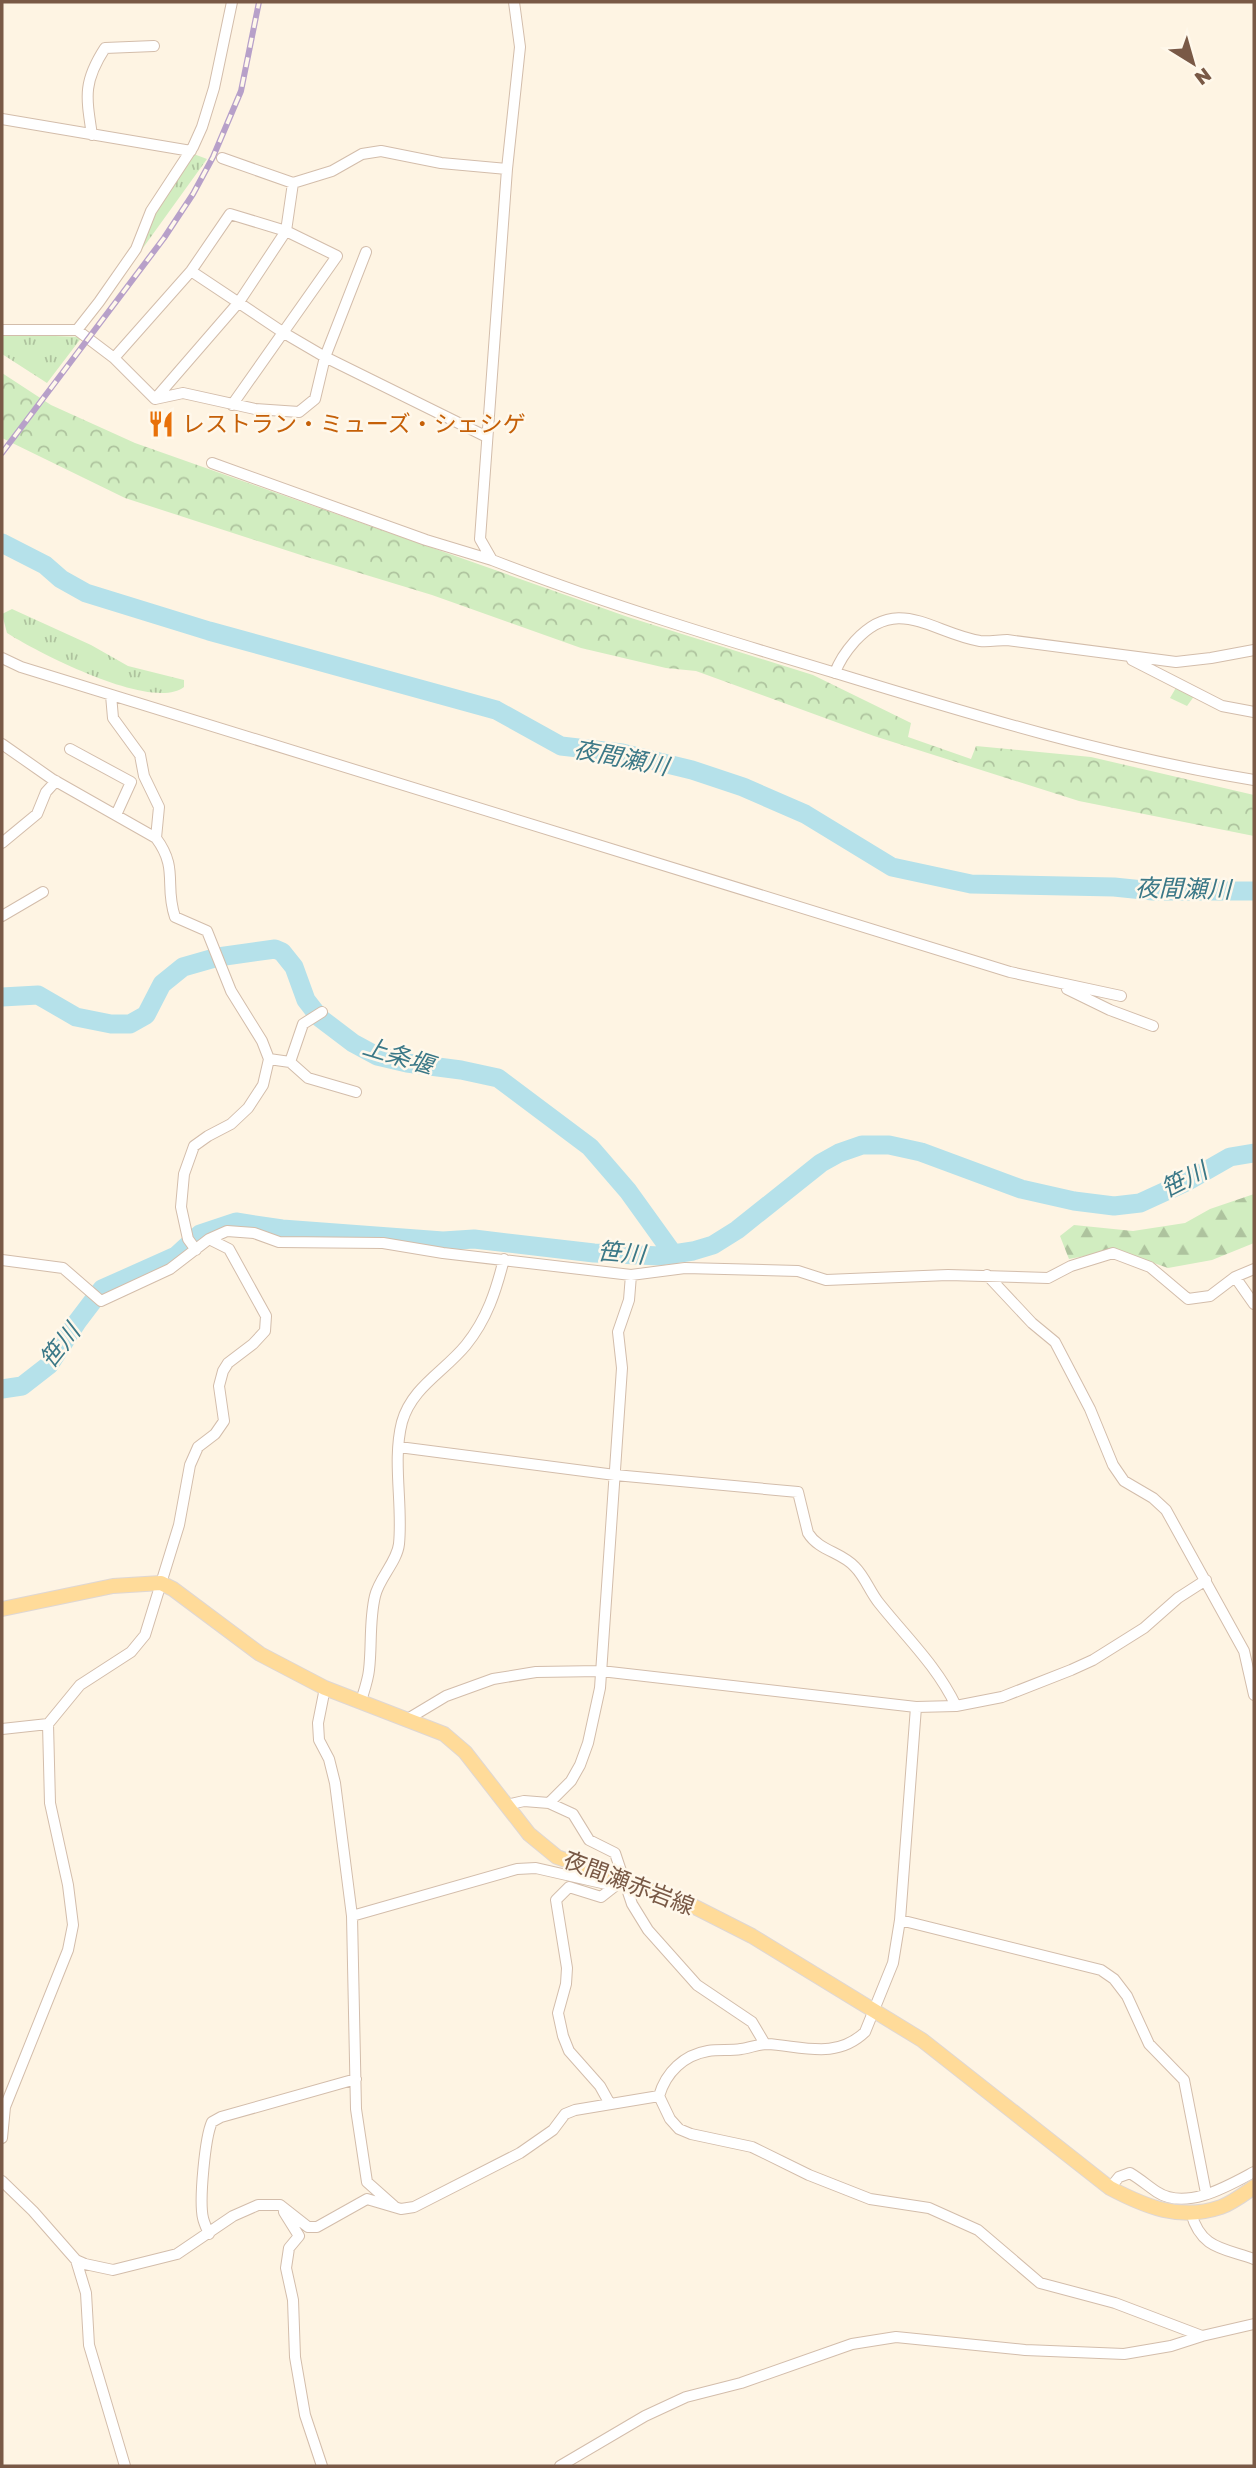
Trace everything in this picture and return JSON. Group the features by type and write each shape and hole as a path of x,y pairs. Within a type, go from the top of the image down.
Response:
{"main road":[{"path":"2,1609 113,1586 161,1583"},
{"name":"夜間瀬赤岩線","path":"161,1583 195,1604 260,1654 324,1688 444,1734 466,1752 529,1834 557,1857 619,1883 691,1905 752,1936 922,2040 1110,2188 1172,2213 1191,2213 1222,2206 1254,2187"}],"street":[{"path":"77,330 136,249 151,211 191,151 202,127 214,88 232,2"},
{"path":"492,560 480,539 506,169 520,47 514,2"},
{"path":"92,135 87,81 105,48 154,46"},
{"path":"2,119 191,151"},
{"path":"222,158 293,183 332,171 362,154 381,151 441,163 506,169"},
{"path":"155,399 239,302 286,232 293,183"},
{"path":"114,358 191,271 230,214 286,232 337,256 232,405"},
{"path":"155,399 183,393 256,410 299,412 314,400 325,357 366,252"},
{"path":"191,271 325,357 487,437"},
{"path":"2,330 77,330 114,358 155,399"},
{"path":"212,463 654,618 835,673 1087,747 1254,779"},
{"path":"835,673 837,665 865,630 892,617 922,620 981,641 1007,640 1176,662 1254,650"},
{"path":"1126,656 1222,706 1254,712"},
{"path":"2,658 21,667 1010,972 1121,996"},
{"path":"111,695 113,718 140,755 144,776 159,807 156,838"},
{"path":"2,744 56,781 156,838 167,853 171,904 175,917 207,931 231,991 262,1041 269,1059 263,1085 248,1108 231,1124 194,1146 184,1174 181,1207 193,1246"},
{"path":"70,749 131,782 116,815"},
{"path":"2,843 37,814 46,792 56,781"},
{"path":"2,916 43,892"},
{"path":"1055,982 1086,999 1153,1026"},
{"path":"290,1062 303,1024 317,1015"},
{"path":"269,1059 290,1062 308,1078 356,1092"},
{"path":"2,1260 63,1268 97,1297 145,1283 170,1269 193,1246 227,1231 254,1233 279,1242 383,1243 443,1253 631,1275 685,1268 798,1271 826,1280 987,1275 1048,1278 1071,1266 1113,1253 1150,1267 1188,1299 1210,1296 1236,1277 1254,1269"},
{"path":"2,2138 5,2107 68,1950 73,1925 68,1885 50,1803 48,1724 80,1685 131,1653 145,1635 179,1525 190,1465 198,1447 215,1434 224,1421 219,1386 223,1371 228,1363 265,1331 266,1316 240,1265 229,1249 209,1239"},
{"path":"361,1701 369,1671 370,1629 375,1594 399,1546 399,1447 402,1422 419,1389 466,1345 483,1320 495,1297 504,1259"},
{"path":"549,1803 571,1781 580,1765 588,1743 601,1671 622,1368 618,1332 629,1300 631,1275"},
{"path":"987,1275 1032,1323 1055,1342 1090,1409 1113,1465 1124,1481 1153,1497 1166,1510 1244,1651 1254,1695"},
{"path":"1236,1277 1254,1304"},
{"path":"399,1447 615,1475 799,1492 811,1539 856,1567 869,1591 928,1659 956,1706"},
{"path":"406,1720 446,1696 493,1679 536,1672 601,1671 916,1707 956,1706 1002,1697 1093,1660 1144,1628 1178,1598 1206,1580"},
{"path":"324,1688 318,1723 319,1740 329,1759 335,1783 352,1916 356,2109 367,2182 396,2207"},
{"path":"916,1707 900,1920 893,1963 865,2032 856,2040 837,2048 817,2051 765,2044 740,2050 707,2051 691,2056 671,2071 659,2095 670,2119 679,2129 752,2147 809,2175 870,2199 929,2208 978,2230 1040,2283 1115,2303 1202,2336"},
{"path":"2,1729 48,1724"},
{"path":"506,1805 524,1801 549,1803 573,1814 589,1840 615,1853 619,1883 648,1930 676,1964 711,1996 752,2022 765,2044"},
{"path":"352,1916 517,1869 536,1868 619,1883"},
{"path":"610,2104 600,2086 569,2051 563,2036 558,2013 566,1984 567,1968 556,1900 569,1886 601,1897 619,1883"},
{"path":"900,1920 1101,1970 1114,1979 1127,1996 1149,2045 1184,2080 1206,2193"},
{"path":"209,2234 203,2218 202,2203 205,2142 212,2122 220,2117 356,2078"},
{"path":"76,2260 113,2270 177,2254 233,2216 258,2205 280,2205 308,2227 317,2227 367,2199 396,2207 414,2207 520,2153 553,2130 565,2115 575,2110 659,2095"},
{"path":"1110,2188 1119,2177 1130,2173 1158,2193 1175,2199 1191,2198 1222,2189 1254,2172"},
{"path":"2,2181 33,2211 76,2260 86,2293 89,2345 125,2466"},
{"path":"280,2205 299,2236 289,2248 286,2268 293,2300 295,2357 305,2415 322,2466"},
{"path":"1191,2213 1202,2238 1254,2259"},
{"path":"560,2466 645,2416 686,2398 741,2383 852,2344 896,2337 1025,2350 1124,2354 1171,2346 1254,2324"}],"green space":[{"path":"191,153 207,159 86,327 85,325"},
{"path":"2,334 82,337 47,383 2,354"},
{"path":"2,373 51,405 135,443 628,617 813,675 911,723 908,737 971,759 976,746 1091,757 1254,795 1254,836 1079,801 874,736 696,671 666,668 581,648 432,595 125,498 2,438"},
{"path":"12,609 91,645 128,666 184,680 184,687 168,693 147,692 122,686 68,665 7,633 2,614"},
{"path":"1177,686 1195,695 1187,706 1170,698"},
{"path":"1254,1194 1254,1243 1212,1260 1168,1268 1117,1250 1069,1259 1060,1236 1074,1225 1133,1231 1185,1223 1210,1209"}],"waterway":[{"name":"夜間瀬川","path":"2,543 45,565 61,579 86,593 209,631 496,710 561,746 622,753 692,770 743,787 805,814 892,867 971,884 1114,887 1153,891 1254,891"},
{"name":"上条堰","path":"2,997 38,995 76,1017 111,1024 130,1024 146,1015 162,984 183,967 218,957 275,949 282,952 294,967 306,1000 320,1018 353,1043 377,1056 498,1078 590,1147 628,1191 674,1255"},
{"name":"笹川","path":"2,1389 22,1386 49,1365 102,1289 176,1256 200,1234 236,1222 282,1229 443,1241 474,1239 594,1253 660,1256 713,1245 737,1230 821,1163 862,1145 889,1145 921,1152 1021,1189 1074,1201 1114,1206 1140,1203 1188,1181 1230,1157 1254,1153"}],"railway":[{"path":"2,453 164,238 193,194 213,157 241,91 259,2"}],"place":[{"name":"レストラン・ミューズ・シェシゲ","path":"161,424"}]}
